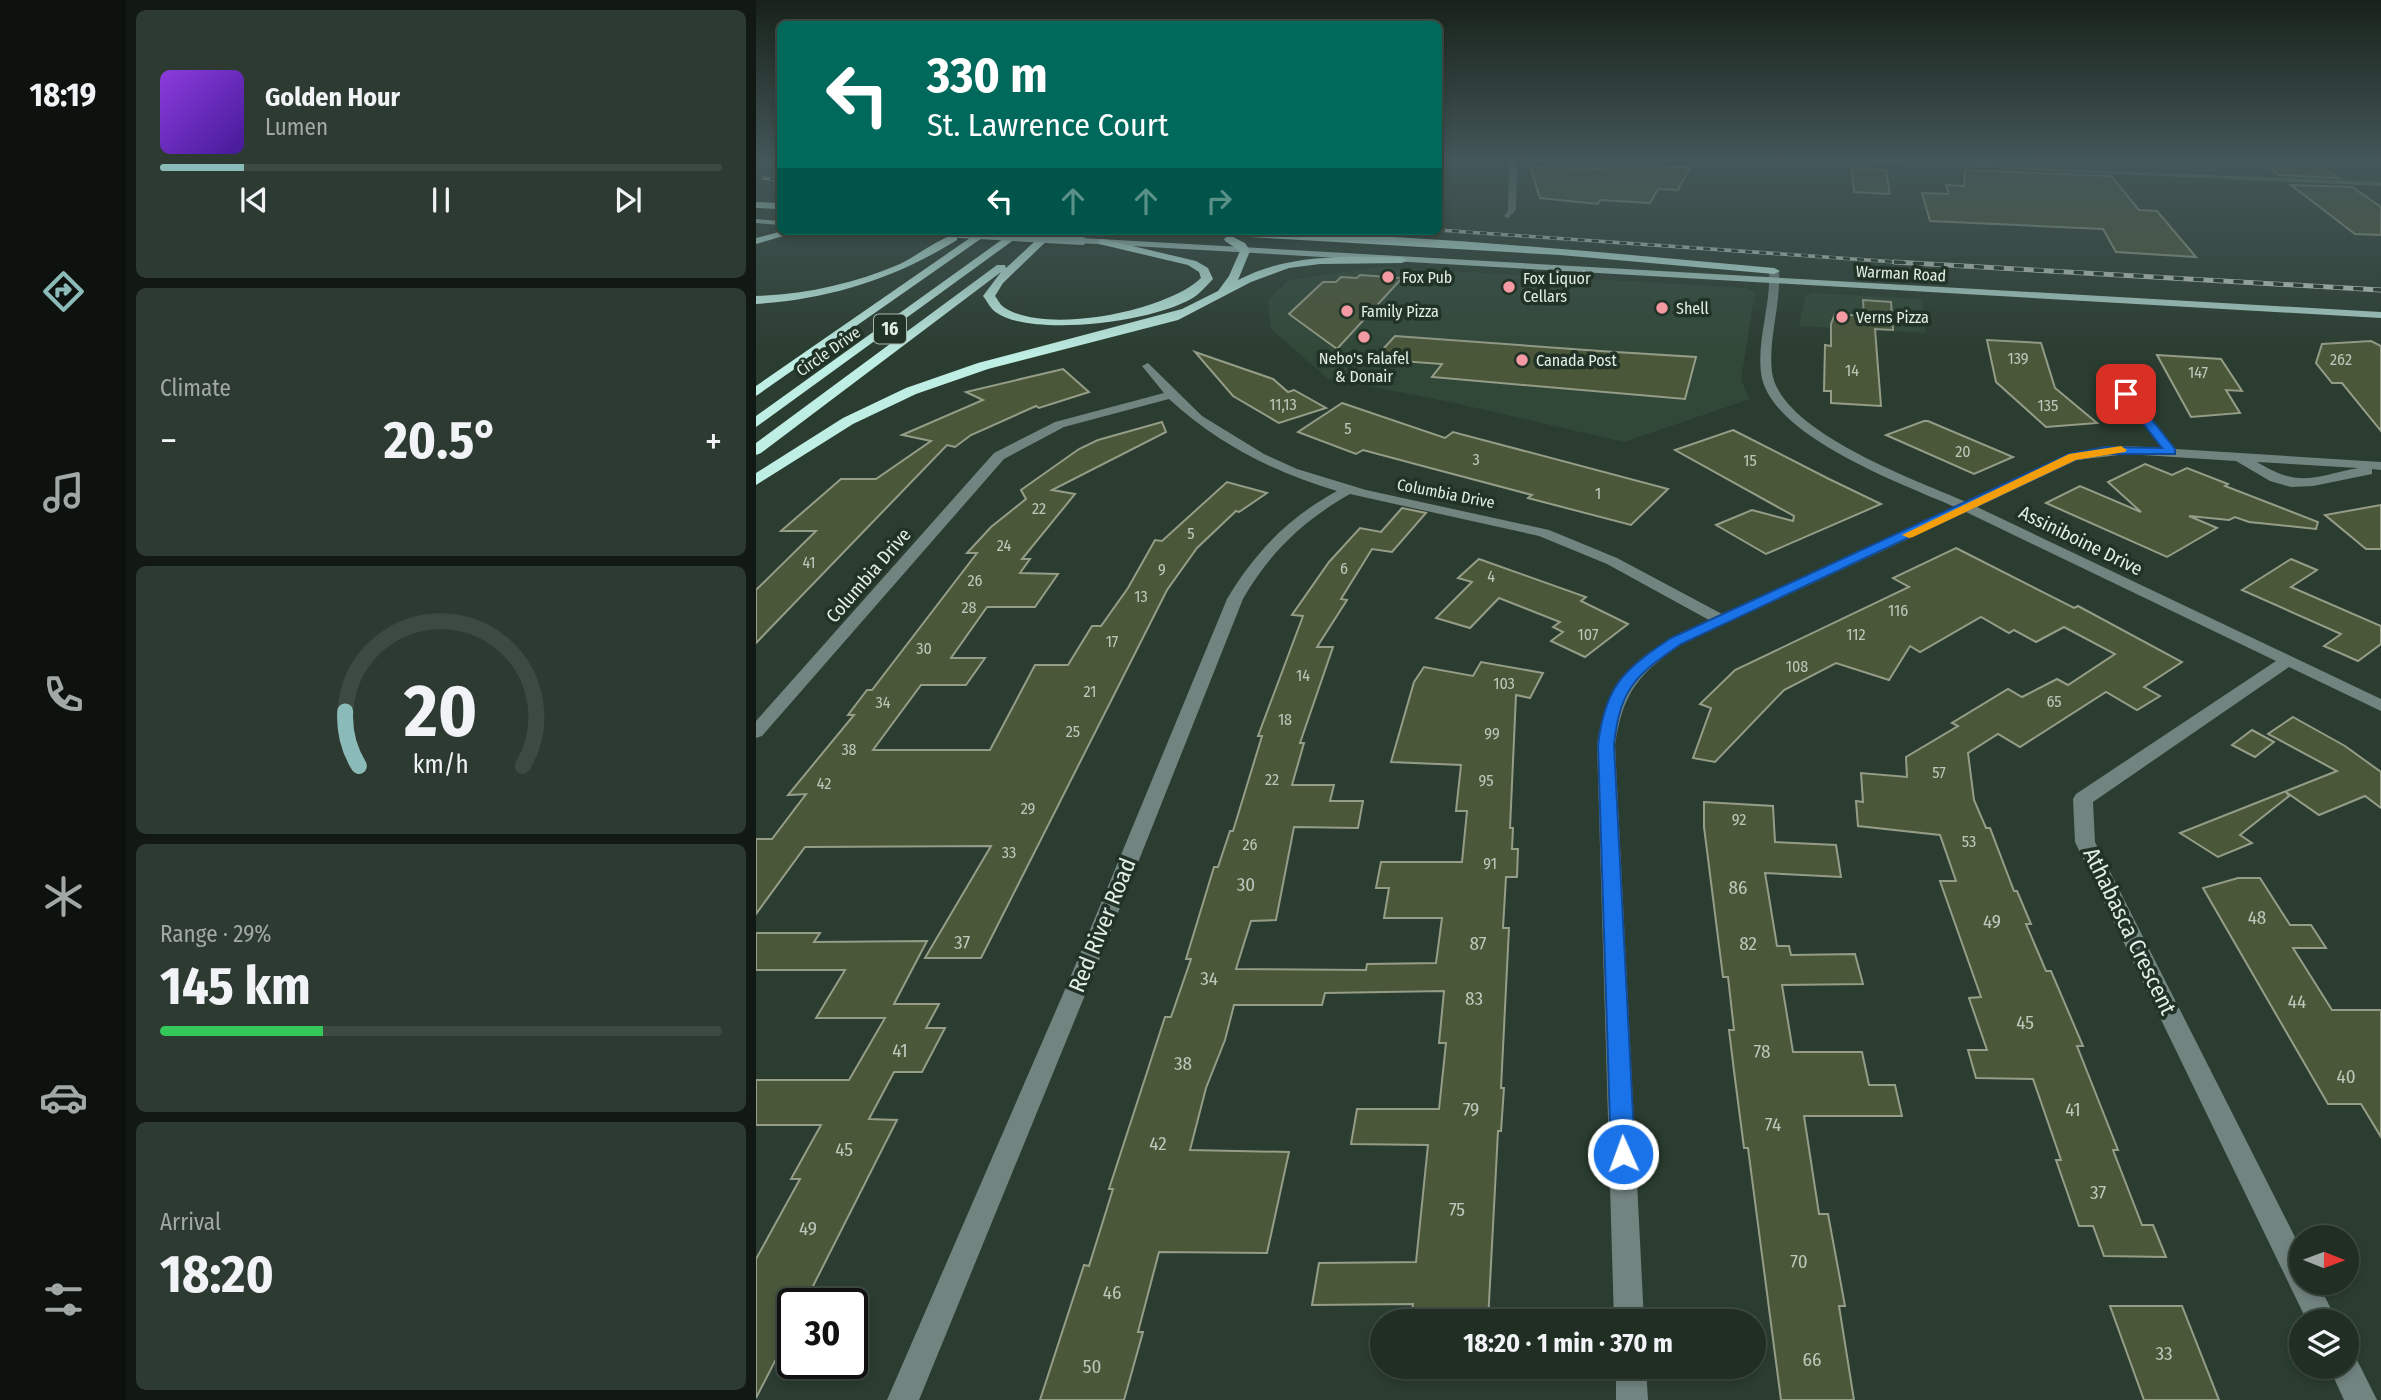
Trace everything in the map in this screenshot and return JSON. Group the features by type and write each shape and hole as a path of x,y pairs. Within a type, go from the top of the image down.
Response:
{"highway":[{"path":"756,241 779,235"},
{"path":"756,300 814,295 868,282 909,266 958,235"},
{"name":"Circle Drive","path":"756,392 981,235"},
{"name":"Circle Drive","path":"756,423 1015,235"},
{"path":"756,450 928,323 1040,235"},
{"path":"1048,235 992,289 990,302 999,311 1028,319 1057,322 1118,318 1160,308 1183,299 1200,289 1207,279 1204,270 1192,263 1103,235"},
{"path":"1261,235 1560,252 1774,276"},
{"path":"1210,301 1234,277 1245,251 1241,245 1230,239"},
{"path":"756,480 848,421 911,391 995,363 1153,324 1210,301 1258,274 1294,262 1402,260"}],"main road":[{"name":"Warman Road","path":"977,235 1082,241 1103,235 1245,251 1402,260 2381,306"},
{"name":"Warman Road","path":"1178,236 2381,315"}],"street":[{"name":"Assiniboine Drive","path":"1774,276 1767,372 1777,398 1793,416 1857,458 1969,508 2381,706"},
{"name":"Columbia Drive","path":"1148,366 1170,395 1204,425 1246,451 1350,489 1396,502 1491,520 1591,550 1633,569 1720,620"},
{"path":"2109,372 2171,451"},
{"name":"Columbia Drive","path":"756,732 999,456 1043,429 1078,417 1170,395"},
{"path":"1629,1309 1606,745 1609,721 1620,689 1642,664 1676,641 1969,508 2074,457 2106,451 2171,451 2381,468"},
{"name":"Red River Road","path":"904,1400 1081,978 1235,599 1249,572 1290,526 1316,507 1350,489"},
{"name":"Athabasca Crescent","path":"2287,661 2083,799 2085,842 2289,1255"},
{"path":"1631,1379 1632,1400"},
{"path":"2350,1379 2361,1400"}],"shaded area":[{"path":"1378,267 1747,288 1755,292 1741,380 1750,399 1624,442 1455,403 1327,378 1271,329 1268,300 1289,280"},
{"path":"1812,293 1921,299 1926,333 1799,326 1805,297"}],"building":[{"path":"2045,226 2170,226 2196,257 2116,252 2103,229"},
{"path":"2345,226 2381,226 2381,235 2355,234"},
{"path":"1360,275 1402,278 1337,349 1289,314 1323,282 1336,282 1341,277 1357,278"},
{"path":"1863,300 1891,302 1893,330 1875,329 1881,406 1831,403 1831,391 1824,391 1825,345 1831,346 1831,324 1835,314 1864,316"},
{"path":"1395,336 1696,357 1685,399 1432,377 1442,364 1374,359"},
{"path":"1987,340 2041,343 2055,388 2097,423 2046,427 1996,382"},
{"path":"2371,341 2381,346 2381,431 2342,383 2332,383 2316,363 2322,344"},
{"path":"1195,352 1273,379 1288,392 1294,390 1326,408 1279,423 1233,396"},
{"path":"2157,355 2221,359 2242,391 2226,390 2240,413 2191,417"},
{"path":"1063,369 1089,392 1039,408 1036,406 971,435 955,447 947,445 756,643 756,590 816,531 781,531 841,479 876,479 931,441 902,435 983,400 966,392"},
{"path":"1342,403 1445,438 1453,432 1668,489 1631,525 1528,498 1532,495 1363,450 1356,454 1298,432"},
{"path":"1924,421 2013,457 1974,474 1886,435"},
{"path":"1162,422 1166,432 1052,490 1075,494 1022,559 1030,559 1020,573 1058,574 1035,607 987,607 951,658 985,658 966,685 921,685 873,750 990,750 1035,665 1068,665 1092,626 1101,626 1128,588 1155,540 1162,541 1227,482 1267,493 1239,512 1236,511 1197,548 1167,590 981,958 925,958 991,846 805,847 756,914 756,839 772,839 806,794 788,795 854,715 848,715 867,690 872,690 977,553 967,553 991,527 1026,499 1021,490 1079,449 1098,440"},
{"path":"1733,430 1881,504 1766,554 1716,525 1752,510 1793,521 1794,516 1675,450"},
{"path":"2145,464 2172,475 2187,468 2228,484 2225,486 2318,522 2316,529 2249,522 2235,517 2229,520 2189,516 2217,528 2167,557 2046,503 2080,486 2141,512 2108,482"},
{"path":"2381,505 2381,549 2366,549 2325,515"},
{"path":"1402,508 1426,513 1392,552 1372,549 1341,599 1347,600 1317,647 1333,647 1300,743 1304,743 1292,785 1334,785 1330,801 1363,801 1358,828 1294,827 1276,920 1251,921 1236,969 1366,970 1367,964 1436,963 1442,918 1384,918 1389,888 1376,888 1381,862 1462,862 1467,811 1456,811 1461,765 1391,762 1414,682 1424,667 1473,676 1481,662 1543,673 1530,698 1516,695 1510,828 1513,828 1512,849 1518,849 1517,877 1506,877 1503,928 1509,928 1501,1088 1504,1088 1501,1131 1498,1131 1489,1309 1412,1309 1413,1304 1312,1305 1319,1263 1416,1262 1428,1145 1351,1144 1357,1109 1439,1109 1446,1043 1439,1043 1444,991 1325,993 1322,1005 1234,1005 1225,1040 1206,1088 1190,1150 1289,1152 1267,1253 1159,1252 1138,1332 1143,1332 1124,1400 1040,1400 1084,1265 1089,1266 1113,1189 1109,1189 1165,1017 1171,1017 1191,959 1186,959 1214,867 1218,867 1230,831 1233,831 1262,736 1258,736 1303,616 1292,615 1329,562 1360,528 1381,532"},
{"path":"1956,548 2074,608 2078,606 2182,662 2144,687 2160,696 2137,710 2106,692 2020,747 1998,734 1968,753 1974,800 1986,828 1990,828 2014,891 2017,891 2031,924 2026,924 2046,971 2051,971 2083,1046 2077,1046 2118,1150 2113,1150 2142,1225 2153,1225 2166,1257 2104,1256 2093,1226 2079,1226 2056,1160 2061,1160 2033,1079 1976,1078 1968,1050 1987,1050 1969,998 1981,997 1940,881 1956,881 1940,835 1858,826 1856,801 1863,802 1861,773 1907,777 1906,757 1958,726 1952,723 2008,689 2022,697 2057,679 2068,685 2115,654 2064,627 2036,642 2014,630 2009,633 1981,617 1920,652 1910,646 1889,680 1836,663 1784,690 1715,762 1693,758 1711,708 1700,704 1735,670 1909,587 1893,578"},
{"path":"1479,559 1586,597 1581,601 1628,624 1585,657 1551,641 1563,632 1553,627 1560,622 1499,598 1470,628 1436,618 1472,582 1458,578"},
{"path":"2291,559 2317,570 2291,587 2381,626 2381,644 2358,661 2324,646 2341,634 2242,590"},
{"path":"2293,717 2345,746 2381,772 2381,808 2365,796 2319,815 2286,792 2289,796 2240,835 2252,843 2218,857 2180,833 2337,771 2268,734"},
{"path":"2252,730 2274,742 2255,757 2232,745"},
{"path":"1704,802 1773,806 1775,842 1836,845 1841,877 1765,873 1777,946 1789,946 1791,955 1855,954 1863,984 1782,985 1793,1052 1862,1052 1869,1085 1895,1085 1902,1116 1804,1116 1819,1214 1828,1214 1845,1306 1839,1306 1854,1400 1781,1400 1748,1148 1744,1148 1734,1071 1729,1030 1734,1030 1728,977 1723,977 1704,827"},
{"path":"2238,878 2260,878 2290,925 2311,925 2326,948 2293,948 2332,1010 2381,1010 2381,1137 2361,1104 2328,1104 2203,888"},
{"path":"756,933 820,933 814,942 927,941 894,1004 939,1004 926,1028 945,1028 922,1072 894,1072 869,1119 897,1120 812,1288 777,1288 777,1357 756,1398 756,1259 800,1179 791,1179 821,1125 756,1125 756,1080 849,1080 885,1018 816,1018 845,970 756,970"},
{"path":"2110,1306 2182,1306 2219,1400 2144,1400"}],"railway":[{"path":"1442,230 1907,263"},
{"path":"1894,262 1907,263"},
{"path":"1907,263 2381,290"},
{"path":"1907,263 1925,264"}],"slow traffic":[{"path":"1909,535 2074,457 2121,450"}],"place":[{"name":"Fox Pub","path":"1388,277"},
{"name":"Fox Liquor Cellars","path":"1509,287"},
{"name":"Shell","path":"1662,308"},
{"name":"Family Pizza","path":"1347,311"},
{"name":"Verns Pizza","path":"1842,317"},
{"name":"Nebo's Falafel & Donair","path":"1364,337"},
{"name":"Canada Post","path":"1522,360"}],"route":[{"path":"1623,1154 1606,745 1609,721 1620,689 1642,664 1676,641 1969,508 2074,457 2106,451 2171,451 2126,394"}]}
